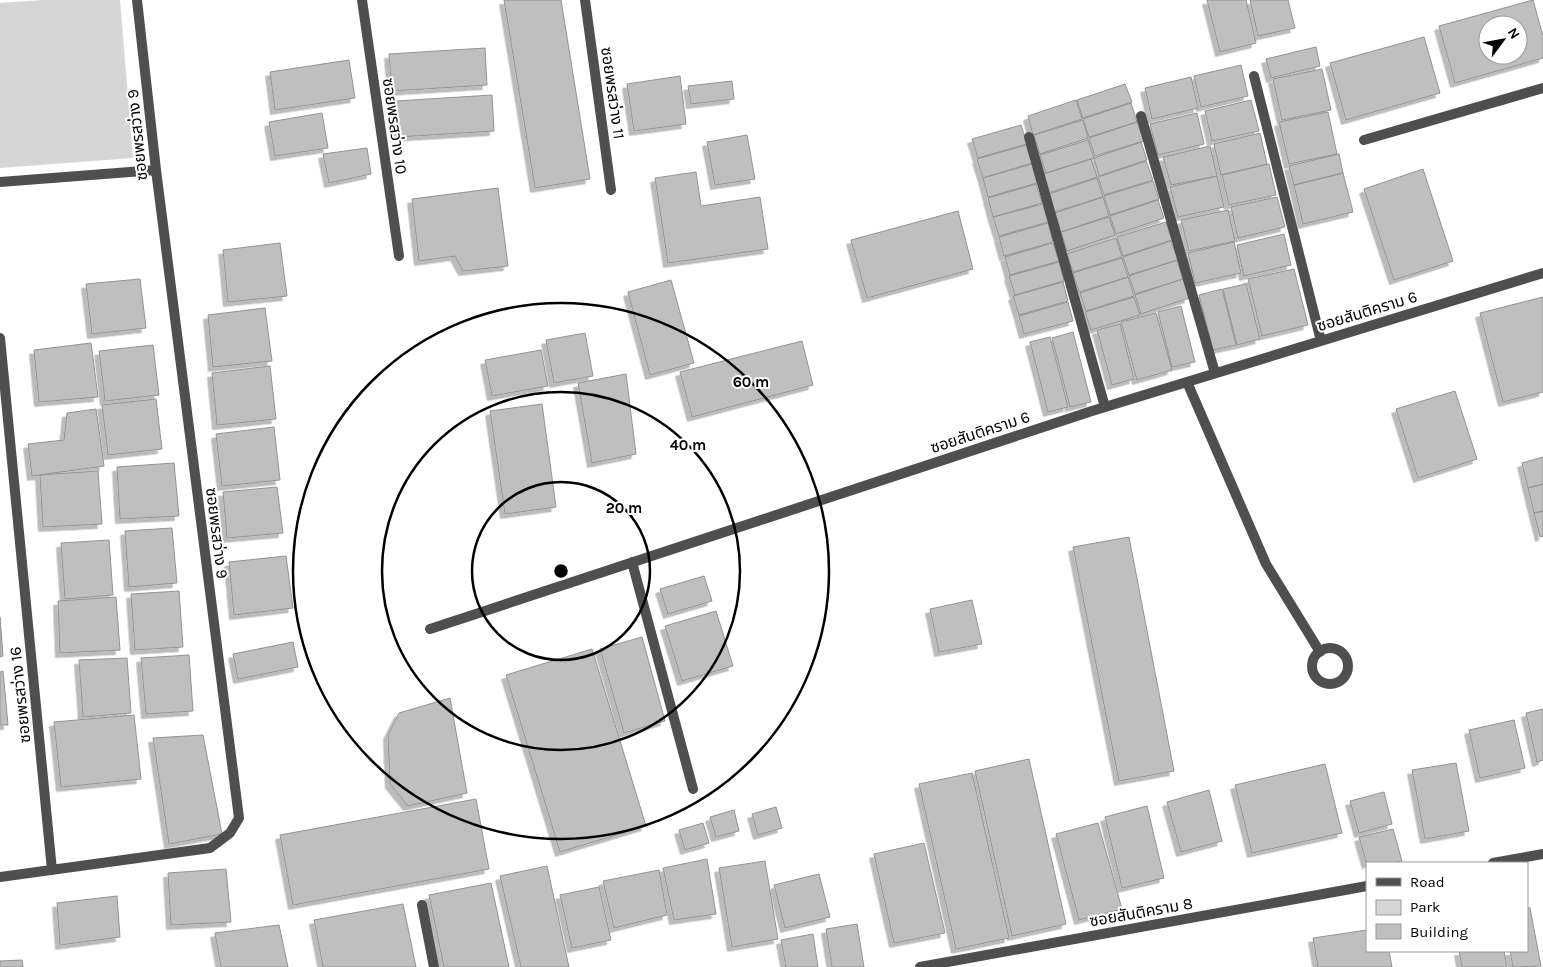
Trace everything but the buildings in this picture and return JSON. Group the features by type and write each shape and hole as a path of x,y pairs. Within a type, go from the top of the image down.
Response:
{"street":[{"name":"ซอยพรสว่าง 9","path":"0,877 210,848 230,833 239,818 156,170 137,0"},
{"name":"ซอยพรสว่าง 10","path":"362,0 399,256"},
{"name":"ซอยพรสว่าง 11","path":"585,0 611,190"},
{"path":"1254,76 1321,341"},
{"path":"1364,140 1543,88"},
{"path":"1141,116 1215,373"},
{"path":"1029,137 1105,407"},
{"path":"0,182 156,170"},
{"name":"ซอยสันติคราม 6","path":"430,628 1105,407 1543,273"},
{"name":"ซอยพรสว่าง 16","path":"0,338 52,870"},
{"path":"1187,382 1266,564 1320,652"},
{"path":"632,562 693,789"},
{"path":"1499,862 1543,854"},
{"name":"ซอยสันติคราม 8","path":"920,967 1366,886"},
{"path":"422,905 434,967"}],"green space":[{"path":"43,0 120,0 133,158 0,168 0,3"}]}
